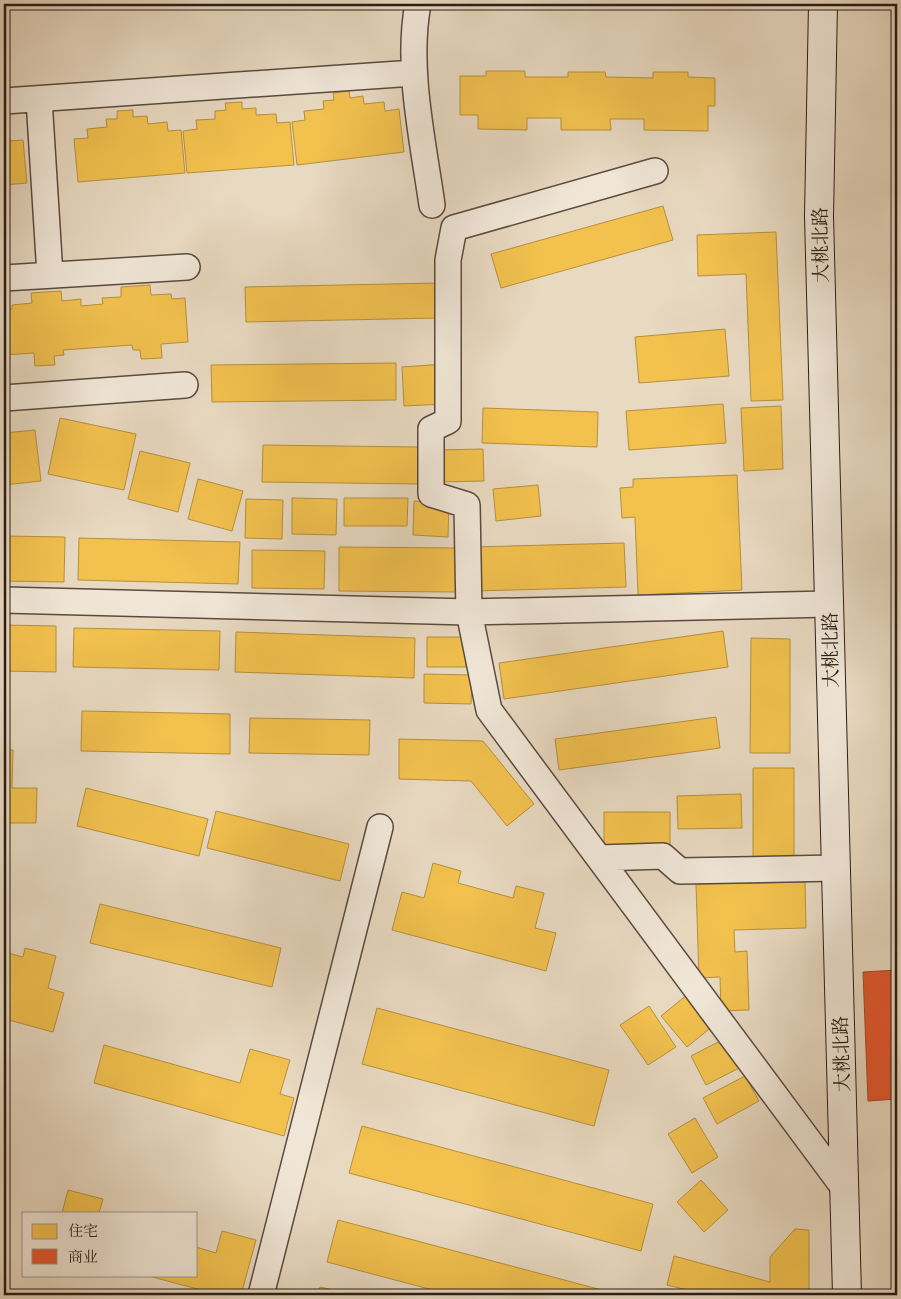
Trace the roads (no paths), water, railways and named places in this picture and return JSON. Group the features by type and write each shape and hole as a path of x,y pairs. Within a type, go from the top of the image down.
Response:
{"street":[{"path":"418,4 413,28 414,73 432,205"},
{"name":"大桃北路","path":"823,4 819,216 847,1295"},
{"path":"4,101 414,73"},
{"path":"39,99 50,275"},
{"path":"655,170 454,228 448,260 448,421 431,429 431,494 466,505 469,612 489,710 844,1188"},
{"path":"4,278 187,267"},
{"path":"4,398 185,385"},
{"path":"4,600 469,612 829,604"},
{"path":"261,1295 380,827"},
{"path":"598,858 663,856 680,871 836,868"}]}
